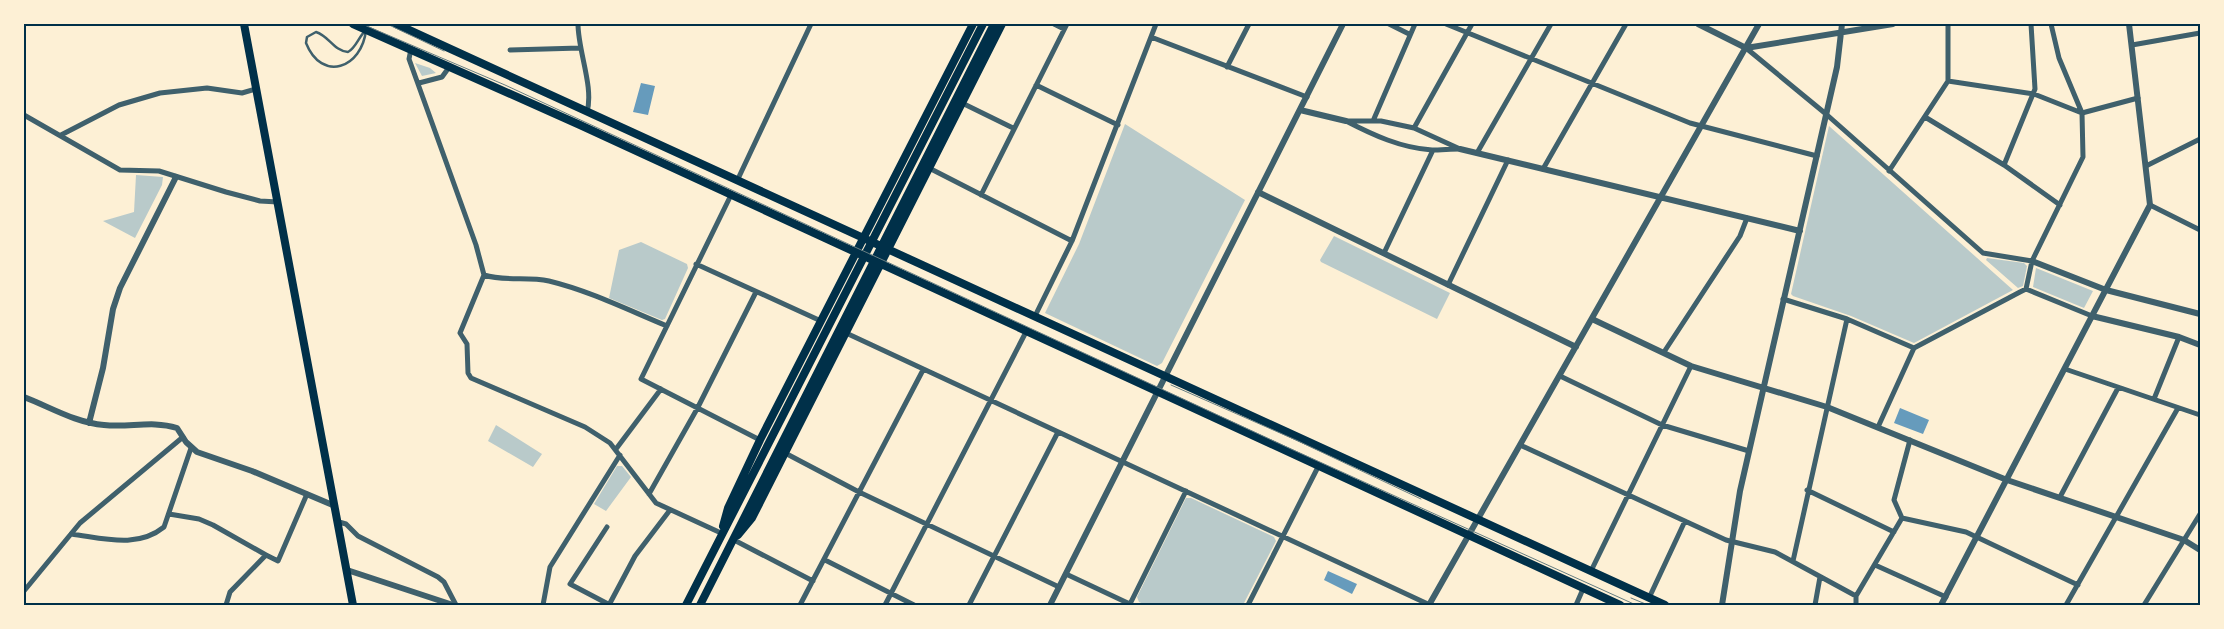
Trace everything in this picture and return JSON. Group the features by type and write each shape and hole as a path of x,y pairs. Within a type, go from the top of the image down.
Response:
{"main road":[{"path":"244,24 354,605"},
{"path":"353,24 368,27 1620,605"},
{"path":"399,24 737,181 864,237 1665,605"},
{"path":"718,542 728,508 760,440 973,24"},
{"path":"686,605 982,24"},
{"path":"700,605 994,24"},
{"path":"732,543 752,518 1002,24"}],"street":[{"path":"578,24 587,93 587,112"},
{"path":"737,181 812,24"},
{"path":"980,195 1066,26 1054,24"},
{"path":"1035,316 1072,241 1156,24"},
{"path":"1227,67 1249,24"},
{"path":"1050,605 1343,24"},
{"path":"1389,24 1410,34"},
{"path":"1373,121 1415,24"},
{"path":"1446,24 1592,84 1702,126 1817,156"},
{"path":"1414,128 1472,24"},
{"path":"1477,153 1551,24"},
{"path":"1543,169 1626,24"},
{"path":"1698,24 1746,48 1826,114 1983,253 2032,261 2106,290 2200,314"},
{"path":"846,333 1058,432 1123,460 1430,605 1760,24"},
{"path":"1722,605 1749,452 1840,54 1842,24"},
{"path":"1746,48 1893,24"},
{"path":"1889,171 1948,80 1948,24"},
{"path":"2004,164 2034,94 2032,24"},
{"path":"1878,427 1914,348 2026,288 2032,261 2083,157 2082,112 2059,58 2051,24"},
{"path":"1941,605 2150,205 2129,24"},
{"path":"2132,45 2200,33"},
{"path":"1151,38 1307,97"},
{"path":"410,48 409,59 476,245 484,275 460,333 467,344 468,373 471,378 585,427 610,442 656,503 721,533"},
{"path":"510,50 580,48"},
{"path":"419,83 442,77 450,66"},
{"path":"1948,80 2034,94 2082,112 2138,98"},
{"path":"1036,85 1118,125"},
{"path":"62,135 120,105 160,93 207,88 242,93 256,89"},
{"path":"962,102 1013,128"},
{"path":"1300,110 1346,121 1385,140 1433,150 1460,149"},
{"path":"24,115 62,135 120,170 159,171 260,201 278,202"},
{"path":"1924,118 2004,164 2060,205"},
{"path":"1346,121 1373,121 1414,128 1460,149 1800,231"},
{"path":"2146,166 2200,139"},
{"path":"1384,253 1433,150"},
{"path":"1448,285 1508,160"},
{"path":"929,168 1072,241"},
{"path":"89,423 103,368 113,309 120,288 176,177"},
{"path":"1258,192 1576,347"},
{"path":"731,195 641,379 760,440"},
{"path":"2150,205 2200,230"},
{"path":"1664,352 1740,236 1747,218"},
{"path":"696,264 821,321"},
{"path":"484,275 498,279 547,280 593,295 667,326"},
{"path":"2026,288 2092,316 2179,337 2200,345"},
{"path":"649,494 697,409 756,292"},
{"path":"1784,299 1847,318 1914,348"},
{"path":"1793,561 1807,490 1847,318"},
{"path":"1592,319 1691,366 1827,407 2007,480 2184,540 2200,550"},
{"path":"885,605 1027,330"},
{"path":"2154,399 2179,337"},
{"path":"1591,571 1691,366"},
{"path":"2065,369 2200,415"},
{"path":"800,605 923,370"},
{"path":"1560,376 1662,425 1749,452"},
{"path":"2060,497 2118,388"},
{"path":"616,449 661,390"},
{"path":"24,398 89,423 121,426 160,423 176,428 191,448 335,506"},
{"path":"2067,605 2178,408"},
{"path":"969,605 1058,432"},
{"path":"24,591 80,523 183,437"},
{"path":"1902,518 1894,500 1910,440"},
{"path":"1520,445 1732,541 1763,548 1793,561 1856,596"},
{"path":"71,534 133,542 158,532 164,527 191,448"},
{"path":"785,453 859,492 1059,587"},
{"path":"543,605 550,567 620,455"},
{"path":"1248,605 1318,467"},
{"path":"1807,490 1894,532"},
{"path":"1066,574 1131,605 1186,491"},
{"path":"169,514 199,519 213,525 278,561 307,494"},
{"path":"607,527 570,584 610,605 635,556 670,510"},
{"path":"2144,605 2200,514"},
{"path":"1902,518 1966,532 2078,584"},
{"path":"1856,605 1856,596 1902,518"},
{"path":"1649,598 1685,521"},
{"path":"338,522 346,524 358,536 438,577 444,582 455,605"},
{"path":"732,543 813,581"},
{"path":"226,605 226,599 230,592 266,555"},
{"path":"824,560 914,605"},
{"path":"1875,565 1946,597"},
{"path":"347,570 455,605"},
{"path":"1816,605 1820,577"},
{"path":"1576,605 1583,589"}],"lane":[{"path":"368,27 358,55 350,63 342,66 324,65 318,62 306,43 307,37 316,32 322,34 337,48 348,52 368,27"}],"shaded area":[{"path":"415,63 430,68 436,73 422,76"},
{"path":"1125,124 1245,200 1162,363 1157,366 1045,313 1079,244"},
{"path":"1829,126 2013,290 1914,343 1851,316 1793,296 1791,294"},
{"path":"136,175 163,177 162,185 135,238 103,221 134,212"},
{"path":"1334,236 1450,293 1437,319 1321,262 1320,260"},
{"path":"641,242 687,264 688,268 665,319 662,320 609,298 619,250"},
{"path":"1987,258 2024,263 2027,266 2023,286 2018,288 1986,260"},
{"path":"2036,268 2093,291 2084,308 2033,287"},
{"path":"496,425 542,454 533,467 488,441"},
{"path":"617,466 622,466 631,477 606,511 594,504"},
{"path":"1186,498 1191,498 1274,537 1276,541 1243,605 1146,605 1139,602 1137,597"}],"water":[{"path":"641,83 655,86 648,115 633,112"},
{"path":"1900,408 1929,420 1923,434 1894,423"},
{"path":"1328,571 1357,584 1352,594 1324,580"}],"tram line":[{"path":"362,24 505,85 1291,449 1636,605"},
{"path":"387,24 444,51"},
{"path":"1171,385 1296,440 1421,499"},
{"path":"1631,598 1648,605"}]}
